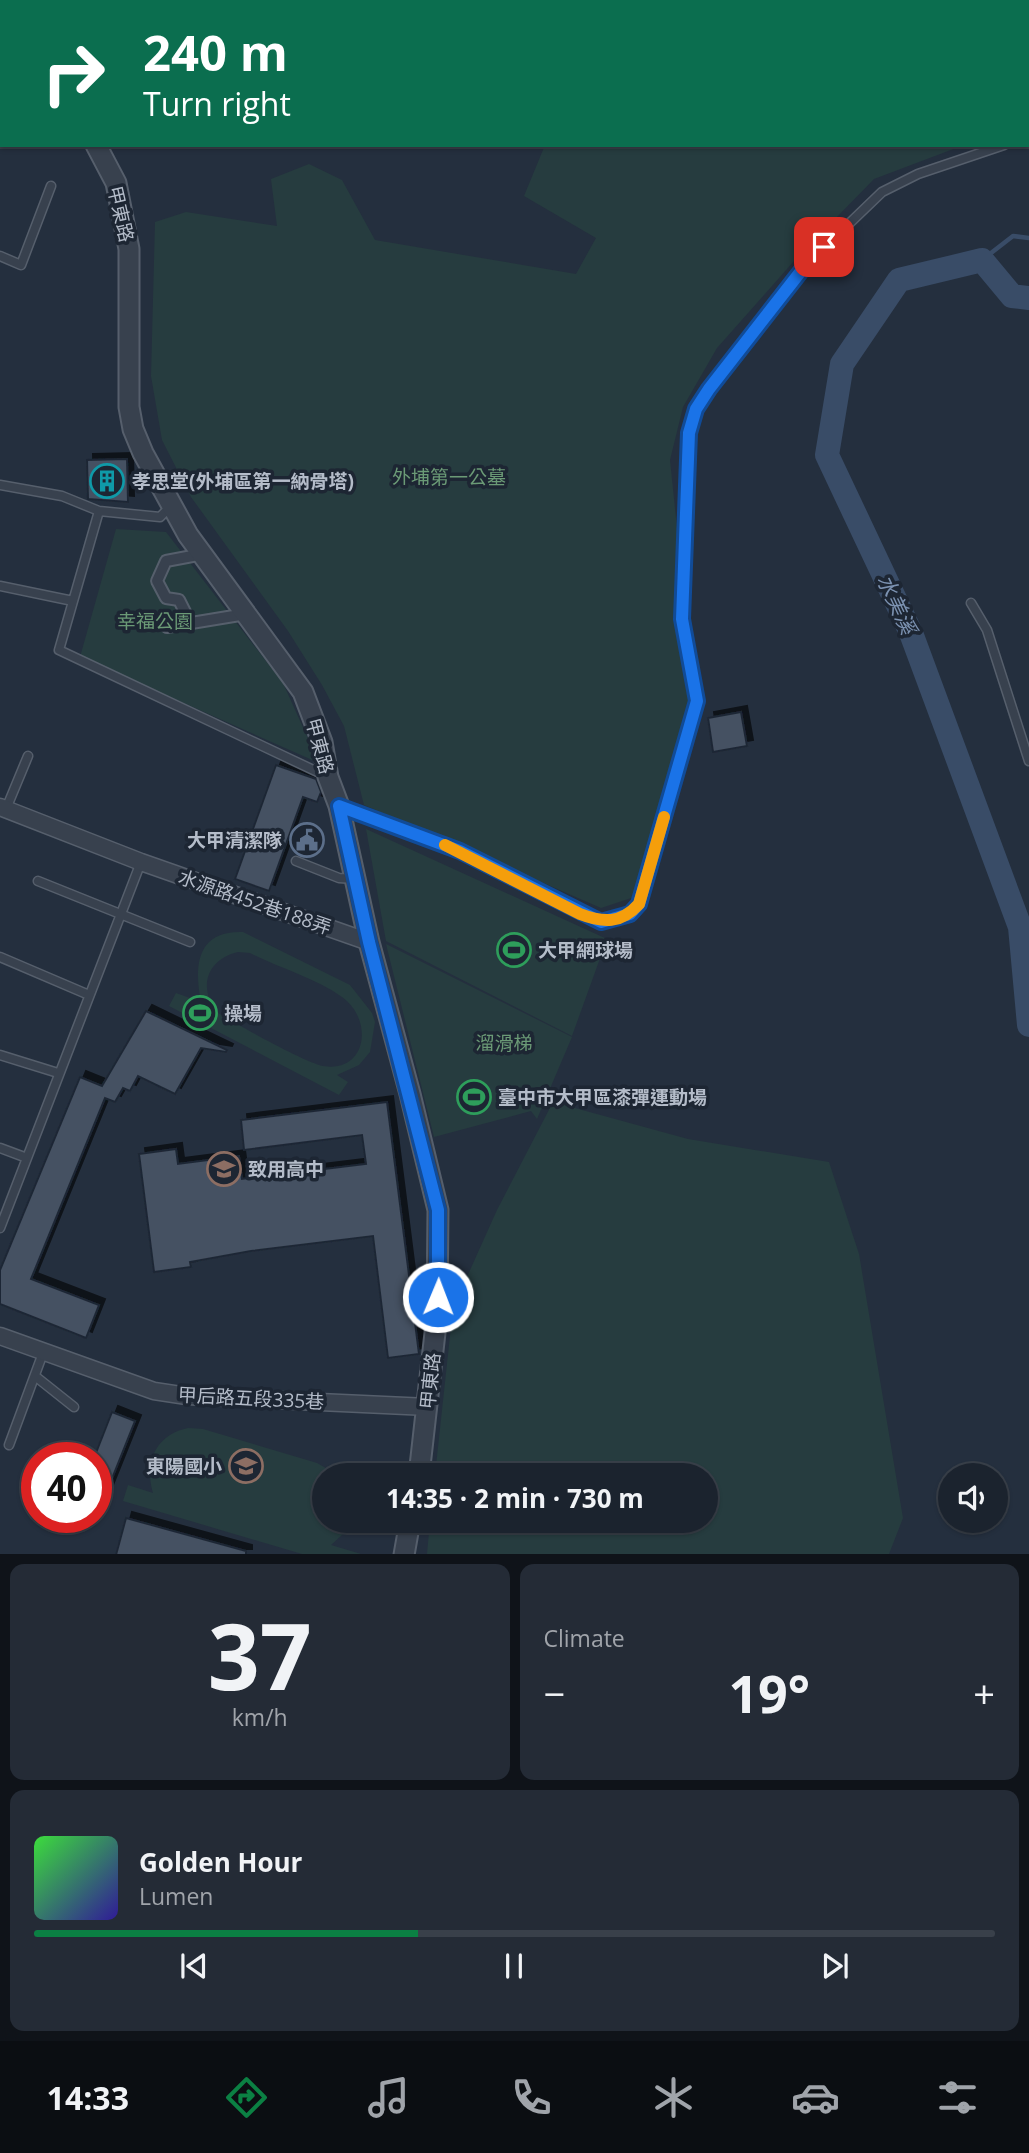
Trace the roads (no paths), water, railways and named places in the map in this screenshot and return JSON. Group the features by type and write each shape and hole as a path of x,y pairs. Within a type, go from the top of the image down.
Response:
{"street":[{"name":"甲東路","path":"97,147 116,183 129,250 129,399 133,429 172,505 203,554 303,692 322,742 328,777 339,806 369,942 438,1210 439,1278 421,1463"},
{"path":"191,624 179,600 166,598 157,581 166,561 203,554"},
{"path":"167,627 246,614"},
{"name":"水源路452巷188弄","path":"2,813 369,942"},
{"name":"甲后路五段335巷","path":"0,1336 154,1391 187,1396 428,1407"},
{"path":"404,1554 408,1533"}],"lane":[{"path":"339,806 460,851 601,922 630,914 639,904 697,701 682,619 689,433 696,409 805,266 882,192 918,174 998,147"},
{"path":"0,256 21,265 51,186"},
{"path":"0,485 62,496 99,511 160,516 172,505"},
{"path":"99,511 59,650 328,777"},
{"path":"0,586 73,600"},
{"path":"971,603 987,630 1029,761"},
{"path":"2,813 27,756"},
{"path":"296,861 339,877 355,879"},
{"path":"0,1228 141,862"},
{"path":"38,881 190,942"},
{"path":"0,957 89,995"},
{"path":"0,1055 58,1073"},
{"path":"0,1148 27,1158"},
{"path":"9,1445 43,1353"},
{"path":"35,1376 74,1407"}],"waterway":[{"path":"982,260 1013,236 1029,238"},
{"name":"水美溪","path":"1029,298 1012,296 982,260 899,280 842,364 827,455 911,633 1020,927 1029,1025"}],"place":[{"name":"孝思堂(外埔區第一納骨塔)","path":"107,481"},
{"name":"大甲清潔隊","path":"307,840"},
{"name":"大甲網球場","path":"514,950"},
{"name":"操場","path":"200,1013"},
{"name":"臺中市大甲區漆彈運動場","path":"474,1097"},
{"name":"致用高中","path":"224,1169"},
{"name":"東陽國小","path":"246,1466"}],"park label":[{"name":"外埔第一公墓","path":"449,477"},
{"name":"幸福公園","path":"155,621"},
{"name":"溜滑梯","path":"504,1043"}]}
